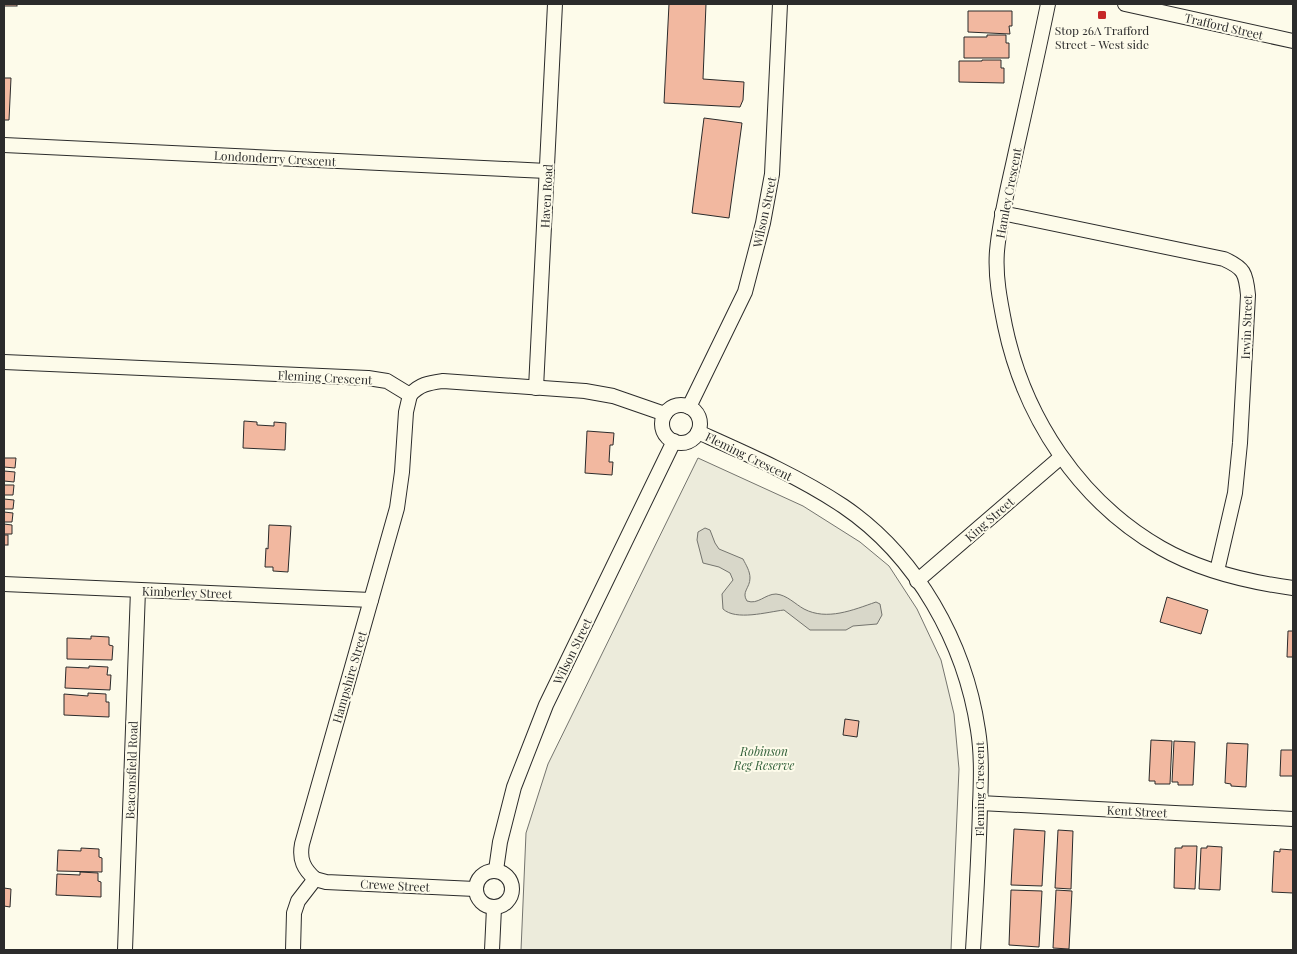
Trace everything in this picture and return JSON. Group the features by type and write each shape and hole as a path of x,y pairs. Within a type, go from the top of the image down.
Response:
{"street":[{"name":"Haven Road","path":"536,388 556,4"},
{"name":"Wilson Street","path":"689,407 745,292 763,223 772,174 780,4"},
{"name":"Hamley Crescent","path":"1048,4 1002,213 997,253 998,296 1009,344 1022,382 1039,422 1061,457 1088,490 1121,520 1160,548 1190,563 1254,583 1293,588"},
{"name":"Trafford Street","path":"1125,4 1293,41"},
{"name":"Londonderry Crescent","path":"4,145 547,171"},
{"name":"Irwin Street","path":"1002,213 1224,259 1238,266 1246,277 1248,295 1240,443 1235,493 1217,571"},
{"name":"Fleming Crescent","path":"4,362 368,378 387,381 410,395"},
{"path":"410,395 416,388 428,383 443,381 585,391 612,396 665,414"},
{"name":"Hampshire Street","path":"315,879 306,871 300,853 397,508 402,472 406,412 410,395"},
{"path":"678,405 689,407 694,410 699,420 698,432 685,442 674,441 665,433 663,420 665,414 678,405"},
{"name":"Fleming Crescent","path":"698,432 808,485 844,506 874,530 900,557 930,598 954,644 970,691 979,732 981,780 973,950"},
{"name":"Wilson Street","path":"496,870 500,842 514,787 546,706 674,441"},
{"name":"King Street","path":"917,581 1061,457"},
{"name":"Kimberley Street","path":"4,584 371,600"},
{"name":"Beaconsfield Road","path":"125,950 138,590"},
{"name":"Kent Street","path":"980,803 1293,819"},
{"path":"496,870 508,876 512,885 512,893 506,904 494,908 483,904 477,897 475,889 482,875 496,870"},
{"path":"293,950 294,913 298,901 315,879"},
{"name":"Crewe Street","path":"315,879 326,882 475,889"},
{"path":"492,950 494,908"}],"green space":[{"name":"Robinson Reg Reserve","path":"698,458 803,506 860,542 889,566 917,609 941,660 954,714 959,769 951,950 521,950 526,833 548,764"}],"shaded area":[{"path":"705,528 710,530 719,549 743,559 750,575 750,581 745,592 747,601 755,602 776,594 784,596 804,609 822,614 849,611 876,602 880,604 882,615 877,624 853,626 846,630 810,630 784,610 752,615 729,613 723,609 722,594 733,580 730,573 719,567 703,563 697,540 698,532"}],"building":[{"path":"4,4 17,4 17,6 4,6"},
{"path":"669,4 706,4 703,79 744,82 743,100 740,107 664,103"},
{"path":"968,11 1012,11 1012,26 1009,26 1010,34 968,32"},
{"path":"987,35 1006,35 1006,43 1009,43 1009,58 964,58 964,37 987,37"},
{"path":"1001,60 1001,68 1004,68 1004,83 959,82 959,61"},
{"path":"4,78 11,78 9,120 4,120"},
{"path":"704,118 742,123 729,218 692,213"},
{"path":"244,421 257,422 257,425 274,426 274,422 286,423 285,450 243,448"},
{"path":"587,431 614,433 613,445 610,445 609,462 613,462 612,475 585,473"},
{"path":"4,458 16,458 15,468 4,467"},
{"path":"4,471 15,472 14,482 4,481"},
{"path":"4,485 14,485 13,495 4,495"},
{"path":"4,499 14,500 13,509 4,509"},
{"path":"4,512 13,513 12,522 4,522"},
{"path":"4,524 12,525 12,534 4,534"},
{"path":"269,525 291,526 288,572 273,571 273,567 265,567"},
{"path":"4,535 8,535 8,545 4,545"},
{"path":"1167,597 1208,610 1201,634 1160,622"},
{"path":"1288,631 1293,631 1293,657 1287,657"},
{"path":"91,636 109,637 109,645 113,646 112,660 67,659 67,638 91,639"},
{"path":"89,666 108,667 107,675 111,675 110,690 65,688 66,667 89,668"},
{"path":"88,693 106,694 106,702 109,702 109,717 64,715 64,694 88,696"},
{"path":"845,719 859,721 857,737 843,735"},
{"path":"1151,740 1172,741 1170,784 1155,784 1155,781 1149,781"},
{"path":"1174,741 1195,742 1193,785 1178,785 1178,782 1172,782"},
{"path":"1227,743 1248,744 1246,787 1231,786 1231,784 1225,783"},
{"path":"1281,750 1293,750 1293,776 1280,776"},
{"path":"1014,829 1045,831 1042,886 1011,885"},
{"path":"1058,830 1073,831 1071,889 1055,888"},
{"path":"1182,846 1197,846 1195,889 1174,888 1175,848 1182,848"},
{"path":"1207,846 1222,847 1220,890 1199,889 1201,848 1207,848"},
{"path":"81,848 99,849 99,857 102,858 102,872 57,871 58,850 81,851"},
{"path":"1280,849 1293,850 1293,893 1272,892 1274,851 1280,852"},
{"path":"80,872 98,873 98,881 101,882 101,897 56,895 57,874 80,875"},
{"path":"4,888 11,889 10,907 4,906"},
{"path":"1011,890 1042,891 1039,947 1009,945"},
{"path":"1056,890 1072,891 1069,949 1053,948"}],"place":[{"name":"Stop 26A Trafford Street - West side","path":"1102,15"}]}
